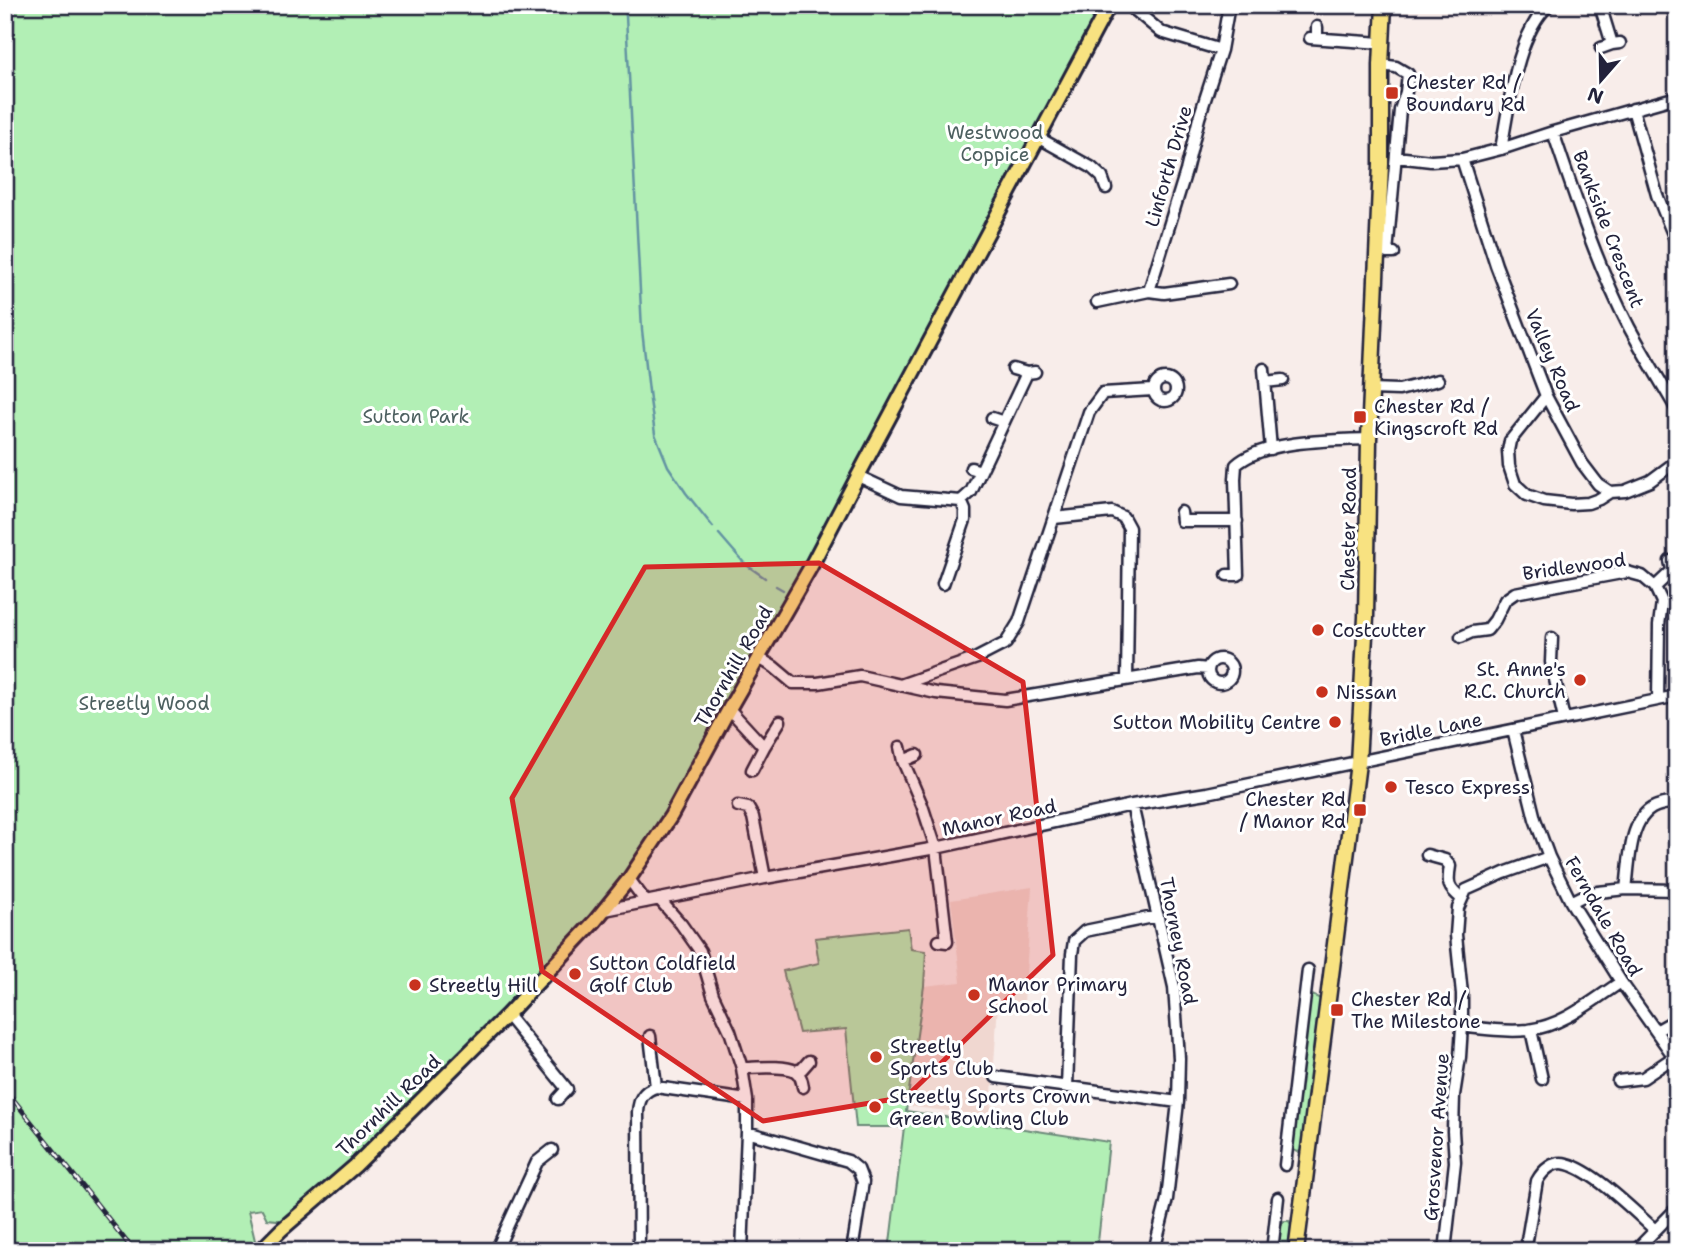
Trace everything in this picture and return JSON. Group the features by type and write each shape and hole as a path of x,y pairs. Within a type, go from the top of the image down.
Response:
{"highway":[{"name":"Chester Road","path":"1296,1251 1358,763 1366,617 1369,439 1381,164 1384,5"}],"main road":[{"name":"Thornhill Road","path":"260,1251 355,1166 507,1015 605,910 629,880 671,816 810,568 1110,5"}],"street":[{"path":"1126,5 1161,32 1221,50"},
{"name":"Linforth Drive","path":"1149,291 1221,50 1229,5"},
{"path":"1501,149 1516,70 1534,24 1549,5"},
{"path":"1600,5 1611,45"},
{"path":"1315,34 1382,44"},
{"path":"1381,65 1396,67 1408,74 1406,92 1399,110 1387,253 1394,253"},
{"path":"1396,157 1431,161 1462,159 1677,97"},
{"path":"1633,109 1657,195 1677,244"},
{"name":"Bankside Crescent","path":"1553,132 1572,190 1628,326 1673,396 1677,411"},
{"path":"1040,138 1083,162 1102,177 1105,188"},
{"name":"Valley Road","path":"1462,159 1496,265 1546,396 1582,463 1598,484 1610,492"},
{"path":"1102,177 1112,169"},
{"path":"1097,302 1108,296 1149,291 1164,293 1223,282"},
{"path":"858,477 901,496 961,501 971,492 976,470 1031,373 1013,369"},
{"path":"1264,369 1271,449"},
{"path":"1265,382 1283,380"},
{"path":"1371,388 1399,390 1438,380"},
{"path":"903,684 977,658 1006,643 1020,622 1089,412 1103,393 1153,390"},
{"path":"1546,396 1510,441 1508,451 1509,466 1516,484 1527,495 1544,501 1588,503 1610,492 1625,491 1650,481 1677,461"},
{"path":"992,418 1004,422"},
{"path":"1227,575 1238,575 1236,465 1245,457 1271,449 1319,440 1369,439"},
{"path":"943,584 946,558 965,520 961,501"},
{"path":"1054,517 1112,512 1123,517 1129,528 1127,680"},
{"path":"1181,512 1182,521 1237,521"},
{"path":"1658,700 1662,603 1655,587 1672,571"},
{"name":"Bridlewood","path":"1461,637 1471,627 1487,630 1504,600 1515,593 1627,572 1642,576 1655,587"},
{"path":"1552,638 1551,662 1564,719"},
{"path":"759,658 793,683 818,683 860,676 936,693 1004,700 1198,668 1208,669"},
{"name":"Bridle Lane","path":"1358,763 1677,696"},
{"path":"729,709 764,747"},
{"path":"752,770 780,721"},
{"name":"Ferndale Road","path":"1513,730 1535,818 1549,857 1571,902 1620,982 1675,1059"},
{"path":"900,747 936,848 947,942 940,941"},
{"path":"903,761 917,755"},
{"name":"Manor Road","path":"605,910 936,848 1132,805 1358,763"},
{"path":"1626,889 1634,830 1642,815 1658,805 1677,803"},
{"name":"Thorney Road","path":"1132,805 1174,986 1179,1058 1178,1102 1167,1199 1154,1251"},
{"path":"738,806 748,808 753,817 765,878"},
{"path":"1427,855 1445,860 1450,866 1450,889 1462,899 1466,890 1549,857"},
{"path":"629,880 646,902"},
{"path":"1571,902 1589,893 1626,889 1677,890"},
{"path":"659,899 700,951 713,995 730,1031 742,1069 747,1100 742,1251"},
{"name":"Grosvenor Avenue","path":"1445,1251 1455,1162 1454,1095 1462,1026 1456,934 1458,908 1462,899"},
{"path":"1067,1087 1074,941 1085,931 1158,915"},
{"path":"1308,970 1286,1160 1308,1157"},
{"path":"1462,1026 1504,1031 1531,1030 1573,1014 1620,982"},
{"path":"1306,990 1330,992"},
{"path":"507,1015 567,1089 558,1099"},
{"path":"1656,1031 1677,1019"},
{"path":"1531,1030 1542,1079"},
{"path":"650,1036 656,1087"},
{"path":"1618,1080 1643,1078 1675,1059"},
{"path":"742,1069 781,1068 795,1071 802,1069 809,1061"},
{"path":"795,1071 801,1078 803,1087"},
{"path":"996,1077 1178,1102"},
{"path":"639,1251 639,1103 642,1096 648,1089 656,1087 747,1100"},
{"path":"747,1132 848,1161 858,1169 863,1182 852,1251"},
{"path":"496,1251 537,1162 548,1157"},
{"path":"1527,1240 1537,1181 1541,1172 1551,1165 1565,1163 1583,1171 1618,1197 1655,1230"},
{"path":"1272,1251 1281,1215 1278,1198"},
{"path":"1635,1251 1677,1208"},
{"path":"1529,1224 1542,1227"}],"highlighted area":[{"path":"819,563 1023,682 1053,955 906,1097 763,1121 542,971 512,798 645,567"}],"shaded area":[{"name":"Manor Primary School","path":"1032,887 1024,1003 998,1004 991,1109 987,1115 979,1115 906,1106 924,986 961,982 951,900"}],"green space":[{"name":"Sutton Park","path":"5,5 1104,5 725,714 641,856 598,913 543,974 497,1015 346,1167 286,1221 267,1219 262,1209 248,1211 257,1249 255,1251 5,1251"},
{"path":"908,928 911,949 926,951 924,986 906,1111 1109,1142 1097,1251 889,1251 904,1127 856,1127 846,1029 799,1033 783,971 819,963 815,938"},
{"path":"1312,995 1321,999 1304,1146 1298,1152 1291,1149 1308,1002"},
{"path":"1284,1221 1289,1221 1291,1225 1288,1251 1278,1251 1281,1225"}],"waterway":[{"path":"623,5 626,16 642,330 655,434 668,466 713,527"},
{"path":"719,534 745,564 765,578"},
{"path":"776,586 783,590"}],"railway":[{"path":"5,1089 134,1251"}],"place":[{"name":"Chester Rd / Boundary Rd","path":"1392,93"},
{"name":"Chester Rd / Kingscroft Rd","path":"1360,417"},
{"name":"Costcutter","path":"1318,630"},
{"name":"St. Anne's R.C. Church","path":"1580,680"},
{"name":"Nissan","path":"1322,692"},
{"name":"Sutton Mobility Centre","path":"1335,722"},
{"name":"Tesco Express","path":"1391,787"},
{"name":"Chester Rd / Manor Rd","path":"1360,810"},
{"name":"Sutton Coldfield Golf Club","path":"575,974"},
{"name":"Streetly Hill","path":"415,985"},
{"name":"Manor Primary School","path":"974,995"},
{"name":"Chester Rd / The Milestone","path":"1337,1010"},
{"name":"Streetly Sports Club","path":"876,1057"},
{"name":"Streetly Sports Crown Green Bowling Club","path":"875,1107"}],"park label":[{"name":"Westwood Coppice","path":"995,143"},
{"name":"Streetly Wood","path":"144,703"}]}
